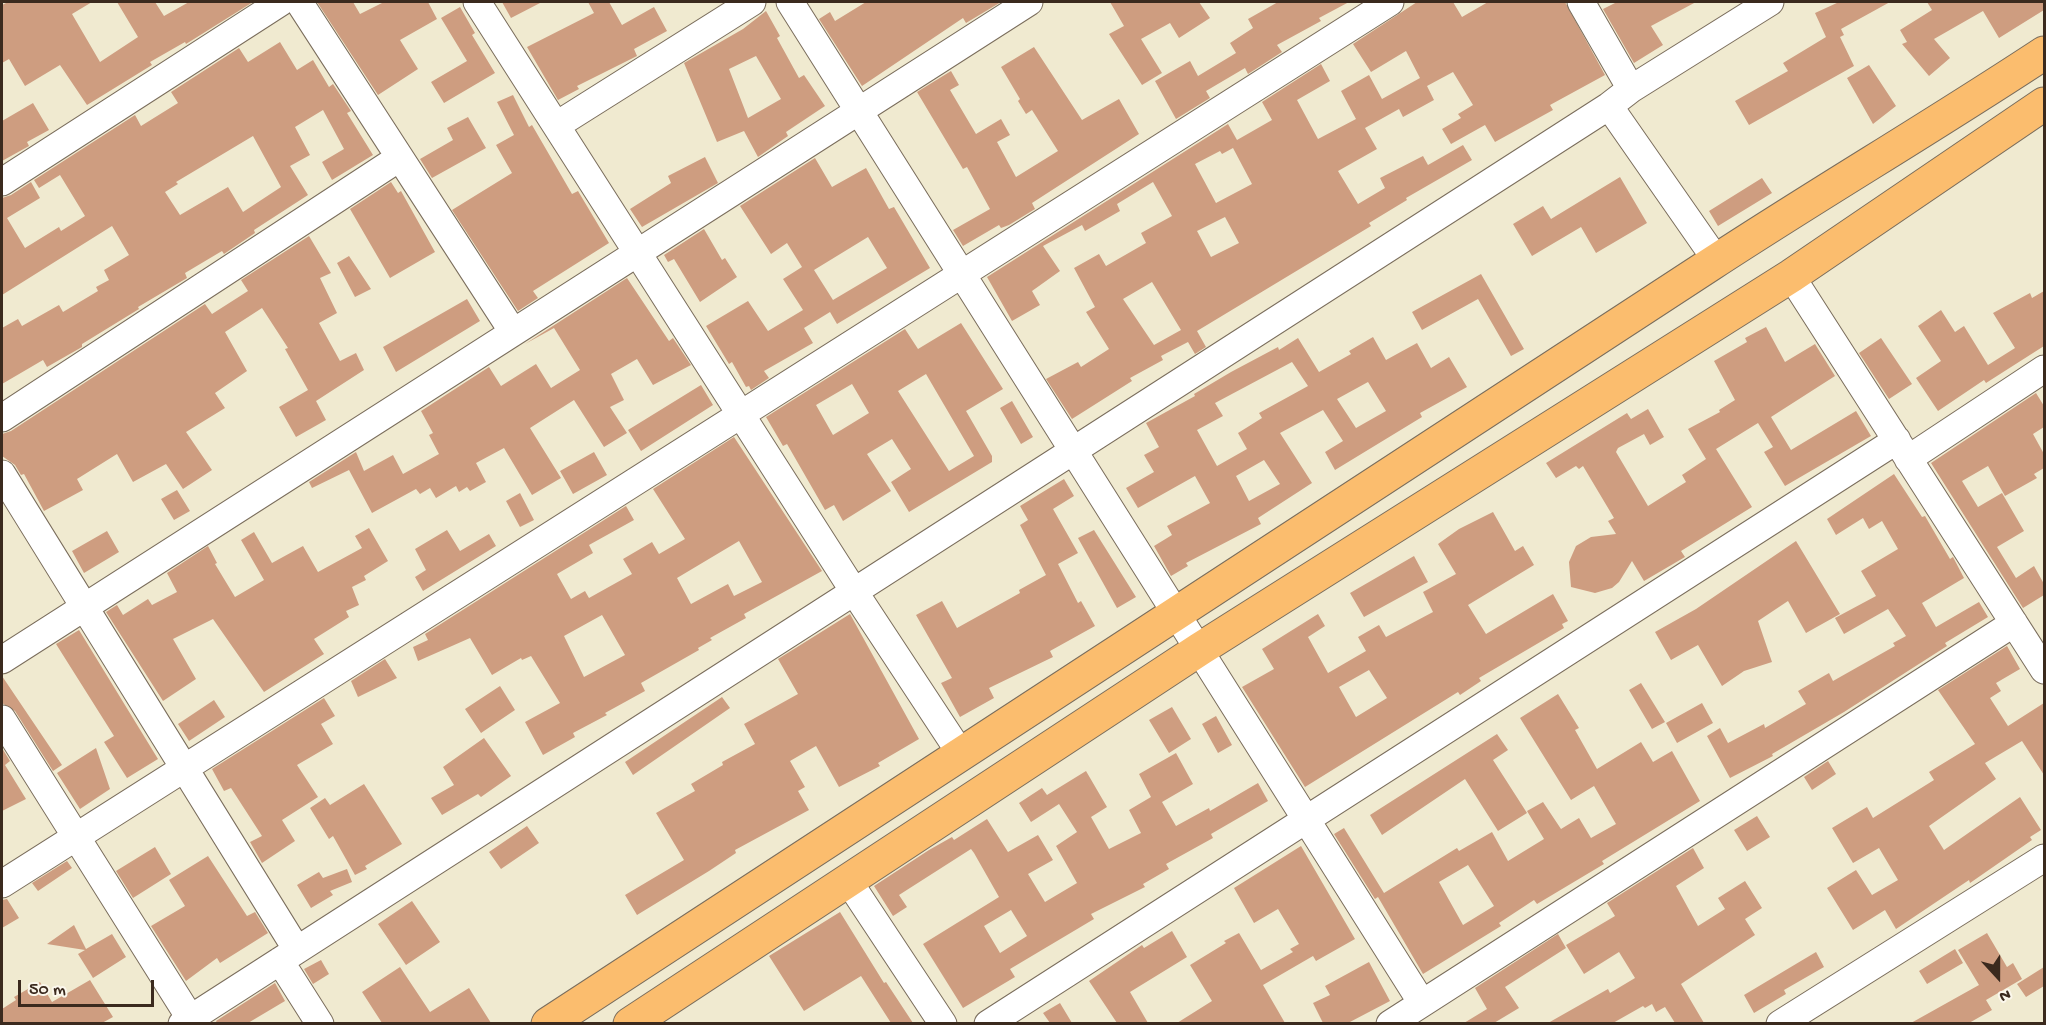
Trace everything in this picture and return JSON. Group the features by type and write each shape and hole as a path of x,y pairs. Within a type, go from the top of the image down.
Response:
{"main road":[{"path":"548,1023 1179,615 1717,261 1920,135 2044,53"},
{"path":"630,1023 849,882 1200,649 1791,276 2044,104"}],"street":[{"path":"2,182 281,2"},
{"path":"299,2 513,332"},
{"path":"477,2 855,593 961,754"},
{"path":"557,125 752,2"},
{"path":"790,2 1308,819 1422,1003"},
{"path":"2,660 1029,2"},
{"path":"2,884 1390,2"},
{"path":"1581,2 1631,89"},
{"path":"2,719 186,1021 1075,452 1609,106 1631,89 1770,2"},
{"path":"1609,106 1717,261"},
{"path":"2,418 399,158"},
{"path":"1791,276 2044,670"},
{"path":"988,1023 1308,819 1903,450 2044,369"},
{"path":"2,474 184,768 289,955 320,1023"},
{"path":"1391,1023 2014,623"},
{"path":"1780,1023 2044,858"},
{"path":"849,882 943,1023"}],"building":[{"path":"8,2 92,2 72,14 100,62 138,37 117,2 155,2 164,16 189,2 253,2 186,44 185,42 150,62 152,65 87,105 60,65 25,86 9,59 2,63 2,5"},
{"path":"317,2 353,2 360,14 384,2 428,2 437,19 400,40 418,69 378,95"},
{"path":"502,2 542,2 511,18"},
{"path":"588,2 609,2 622,25 654,7 667,31 634,49 637,56 577,86 579,89 558,100 527,47 594,13"},
{"path":"866,2 1001,2 966,23 963,18 862,86 819,19 830,12 835,21"},
{"path":"1110,2 1199,2 1210,18 1179,38 1170,23 1141,39 1162,73 1142,85 1109,34 1124,26"},
{"path":"1278,2 1349,2 1319,18 1321,21 1277,45 1282,52 1248,74 1245,68 1206,91 1210,98 1176,119 1155,81 1190,61 1198,76 1236,53 1230,43 1253,28 1248,19"},
{"path":"1417,2 1453,2 1462,17 1488,2 1565,2 1605,75 1550,105 1553,110 1495,142 1485,125 1451,144 1442,129 1461,118 1458,114 1473,105 1453,72 1427,86 1434,100 1403,117 1399,109 1365,128 1377,149 1338,171 1358,204 1385,188 1380,178 1423,156 1428,165 1463,145 1472,160 1406,198 1407,200 1369,223 1371,226 1197,331 1206,347 1195,354 1188,342 1161,356 1163,360 1130,378 1132,381 1072,419 1046,379 1078,362 1081,367 1109,349 1086,312 1095,307 1074,268 1099,254 1106,266 1146,243 1141,233 1172,216 1153,182 1117,204 1120,211 1085,231 1082,225 1043,246 1060,271 1032,291 1040,305 1012,321 987,277 1228,124 1237,140 1272,120 1262,102 1321,64 1330,81 1297,100 1318,139 1356,119 1341,91 1369,75 1382,99 1420,78 1406,51 1371,72 1353,44","holes":["1233,148 1252,184 1216,203 1195,164 1220,151 1222,154","1225,217 1239,243 1211,257 1197,231","1152,282 1181,330 1154,345 1123,299"]},
{"path":"1617,2 1696,2 1651,26 1663,45 1634,63 1603,9"},
{"path":"1839,2 1890,2 1841,29 1844,35 1840,37 1854,66 1749,125 1735,101 1788,71 1783,63 1826,37 1815,13"},
{"path":"1927,2 2044,2 2044,10 1999,38 1983,11 1934,39 1950,58 1929,76 1902,44 1907,42 1900,30 1932,10"},
{"path":"460,7 475,33 472,35 495,73 444,103 431,82 467,61 441,18"},
{"path":"766,11 780,36 777,38 799,78 804,75 825,106 786,132 788,136 758,157 744,131 717,142 684,63 743,29","holes":["756,56 781,99 748,118 729,69"]},
{"path":"280,42 297,70 313,60 329,87 333,84 351,111 347,113 373,155 332,180 322,162 344,149 323,110 295,127 310,155 290,166 308,195 254,230 255,233 224,254 222,251 185,273 187,278 138,307 139,309 82,344 82,347 47,367 43,360 2,384 2,328 18,319 22,326 59,305 63,312 98,291 96,287 109,280 104,270 129,255 112,226 2,295 2,198 31,182 40,198 7,218 25,248 59,227 61,231 85,216 60,175 39,188 34,180 135,115 141,126 178,103 171,92 239,48 248,62","holes":["253,136 281,187 243,212 228,187 180,215 165,192 178,184 176,182"]},
{"path":"1034,47 1082,120 1119,99 1139,134 1032,203 1035,209 1009,225 1001,228 999,225 963,246 953,230 990,209 967,167 963,169 917,92 951,71 959,85 950,90 976,134 1001,119 1010,135 997,142 1016,177 1058,151 1032,110 1026,114 1001,67"},
{"path":"1869,65 1896,106 1873,124 1847,78"},
{"path":"513,95 529,127 532,125 572,194 578,191 609,243 533,291 538,298 518,311 452,210 512,173 496,145 514,135 497,102"},
{"path":"33,103 49,130 27,142 29,146 2,161 2,121"},
{"path":"468,117 486,148 432,178 420,159 453,140 447,128"},
{"path":"705,157 718,183 642,227 630,209 671,183 668,176"},
{"path":"815,158 832,187 866,168 889,209 894,207 930,268 837,324 830,312 804,328 813,343 764,371 769,378 751,390 749,386 746,387 732,362 729,364 706,326 748,301 768,331 803,310 783,279 802,267 787,243 771,254 740,206","holes":["868,237 887,268 833,300 814,270"]},
{"path":"1620,177 1647,223 1596,253 1581,227 1532,256 1513,224 1543,206 1551,219"},
{"path":"1762,178 1772,193 1718,226 1709,211"},
{"path":"391,182 398,193 401,191 435,252 390,278 350,209"},
{"path":"704,229 722,260 725,258 737,277 700,302 674,259 668,262 664,255"},
{"path":"309,236 331,273 320,278 337,313 319,323 340,361 356,353 364,370 316,401 326,420 296,437 279,407 308,390 285,349 288,348 262,308 225,332 247,371 215,393 225,408 186,432 212,470 183,489 166,464 133,482 117,454 77,479 83,490 44,511 24,474 21,475 15,465 2,456 2,434 11,431 205,304 212,314 248,291 241,280"},
{"path":"349,256 371,289 355,297 337,263"},
{"path":"1481,274 1524,349 1511,356 1478,299 1422,330 1412,312"},
{"path":"627,278 669,341 673,338 691,365 653,385 637,359 611,374 624,400 610,407 627,433 604,447 574,400 530,428 561,478 532,495 504,448 476,463 486,482 470,491 467,487 459,492 456,486 436,498 430,488 420,494 416,489 372,513 349,470 312,488 309,482 356,452 364,471 393,455 403,474 439,454 429,435 433,433 421,411 489,367 501,386 536,364 551,388 580,370 554,328 525,344"},
{"path":"2044,291 2044,346 1986,383 1984,380 1938,411 1916,378 1941,361 1918,326 1941,310 1955,332 1964,326 1988,365 2015,348 1993,313 2030,293 2032,298"},
{"path":"467,299 480,321 396,372 383,347"},
{"path":"961,323 1003,389 966,411 992,456 992,462 909,512 891,482 911,469 892,439 867,454 891,491 843,521 834,505 825,510 787,444 783,446 766,417 905,329 918,349","holes":["926,374 974,456 949,471 898,391","852,384 869,413 833,435 816,405"]},
{"path":"1766,327 1785,362 1815,344 1835,376 1771,417 1791,450 1856,411 1871,436 1785,486 1764,452 1773,447 1758,423 1716,449 1752,507 1681,551 1685,557 1644,581 1632,561 1619,582 1612,588 1595,593 1571,587 1569,562 1576,546 1591,537 1616,534 1608,521 1614,518 1583,466 1579,469 1576,466 1556,478 1546,463 1627,413 1631,419 1648,409 1664,437 1650,445 1644,434 1618,448 1616,452 1648,506 1686,482 1682,475 1706,459 1688,429 1720,412 1719,410 1735,400 1714,361 1747,342 1745,338"},
{"path":"1373,337 1386,360 1417,343 1431,368 1449,357 1467,387 1420,413 1422,417 1335,470 1325,452 1343,441 1323,410 1280,433 1312,483 1258,518 1261,524 1186,563 1188,566 1171,576 1154,546 1172,535 1167,526 1210,503 1195,476 1138,508 1126,488 1154,472 1144,455 1159,447 1146,423 1195,396 1194,394 1231,372 1278,347 1279,350 1298,338 1319,372 1351,354 1349,351","holes":["1292,362 1308,386 1259,413 1262,418 1238,433 1247,449 1217,466 1197,430 1223,416 1215,403","1368,382 1386,411 1356,428 1337,399","1264,460 1280,484 1249,501 1236,476"]},
{"path":"1881,338 1912,384 1889,399 1859,353"},
{"path":"701,385 713,405 641,451 628,430"},
{"path":"2036,393 2044,406 2044,427 2033,434 2044,454 2044,468 2034,474 2037,478 2005,496 1988,466 1962,481 1978,507 2002,493 2024,531 1997,547 2016,578 2034,566 2044,584 2044,595 2023,608 1931,463"},
{"path":"1012,401 1033,437 1021,444 1000,408"},
{"path":"734,437 822,571 744,614 746,618 710,638 712,640 698,648 699,650 641,683 645,691 573,733 575,737 543,755 525,722 560,703 531,656 522,660 521,658 492,675 470,638 418,661 413,647 428,640 425,634 626,506 634,520 589,545 593,553 557,574 571,599 585,591 589,598 632,574 623,559 652,542 659,554 685,539 653,489","holes":["739,541 762,582 734,596 728,584 691,604 677,578","602,615 625,655 584,677 564,636"]},
{"path":"594,452 607,475 573,494 560,471"},
{"path":"1894,474 1922,517 1925,516 1950,559 1953,557 1964,578 1922,603 1936,627 1979,602 1988,617 1945,643 1947,646 1844,712 1772,754 1773,756 1730,778 1707,736 1720,728 1728,743 1764,724 1765,728 1806,704 1798,691 1829,673 1833,681 1895,646 1893,643 1906,636 1888,609 1844,634 1835,618 1876,596 1861,571 1898,549 1882,521 1869,529 1863,518 1836,535 1827,519"},
{"path":"1064,479 1074,496 1053,509 1078,553 1058,564 1078,603 1081,601 1095,626 1050,651 1053,657 989,688 994,698 960,717 941,683 952,678 916,615 942,601 957,628 1020,593 1019,590 1046,575 1020,525 1028,520 1020,506"},
{"path":"177,490 190,511 174,520 161,499"},
{"path":"520,493 534,520 520,527 506,501"},
{"path":"1493,512 1515,551 1523,546 1534,565 1468,605 1486,634 1553,594 1568,621 1562,624 1564,628 1479,678 1481,681 1460,695 1458,692 1305,787 1242,687 1274,669 1262,649 1318,614 1325,626 1308,637 1328,673 1366,651 1358,637 1379,625 1386,637 1433,612 1423,592 1456,574 1438,544 1459,529","holes":["1369,670 1387,698 1356,717 1339,687"]},
{"path":"369,528 388,561 364,576 366,580 352,587 359,605 346,611 349,617 314,639 324,654 264,692 213,619 173,639 196,679 163,701 106,612 117,605 123,615 148,599 152,605 177,592 167,573 208,546 217,563 215,564 235,597 264,580 241,540 254,532 272,563 303,546 318,572 362,548 355,536"},
{"path":"447,530 460,551 489,534 496,546 423,591 415,577 426,570 415,549"},
{"path":"1094,530 1136,597 1117,608 1078,538"},
{"path":"107,531 119,552 84,573 72,551"},
{"path":"1796,541 1840,614 1806,633 1788,601 1758,621 1772,662 1744,671 1722,686 1698,645 1671,660 1655,632 1696,609"},
{"path":"1414,556 1428,582 1364,617 1350,593"},
{"path":"850,614 919,739 878,763 880,766 839,787 816,746 790,761 805,787 798,791 809,810 735,850 736,853 709,871 637,915 625,895 684,860 656,813 695,791 691,784 723,765 722,762 755,744 744,724 798,694 778,659"},
{"path":"79,630 158,759 127,778 104,742 114,736 56,644"},
{"path":"2007,646 2020,669 1996,683 2001,691 1990,698 2008,726 2044,703 2044,775 2022,741 1985,763 1996,779 1929,826 1944,850 2020,797 2041,830 2030,837 2032,840 1970,883 1969,880 1896,929 1885,910 1853,930 1827,888 1856,870 1872,895 1898,880 1879,848 1853,863 1832,828 1867,807 1873,818 1934,780 1929,772 1975,744 1938,690"},
{"path":"385,659 397,678 358,697 351,681"},
{"path":"2,676 62,765 53,771 15,711 2,703"},
{"path":"1641,683 1665,722 1652,729 1629,690"},
{"path":"500,686 515,710 481,733 465,709"},
{"path":"1558,694 1579,728 1575,730 1597,769 1641,742 1653,762 1672,751 1700,801 1602,861 1604,864 1537,904 1534,900 1499,923 1501,926 1423,974 1378,897 1375,899 1334,834 1344,828 1384,893 1457,848 1459,851 1492,832 1508,861 1544,839 1527,811 1543,802 1561,829 1579,818 1591,838 1616,824 1594,786 1571,800 1520,718","holes":["1468,865 1494,906 1463,925 1439,882"]},
{"path":"722,697 730,708 633,775 625,762"},
{"path":"324,698 335,716 321,724 333,744 297,765 318,797 282,820 295,841 262,863 250,842 262,836 231,788 224,791 212,769"},
{"path":"214,700 225,717 189,741 178,724"},
{"path":"1702,703 1713,723 1677,743 1666,723"},
{"path":"1172,707 1191,739 1169,753 1149,720"},
{"path":"1216,716 1232,745 1218,753 1202,724"},
{"path":"1497,734 1508,750 1493,760 1527,813 1498,831 1465,779 1382,835 1370,815"},
{"path":"484,738 511,776 481,797 478,794 442,815 431,798 454,785 443,767"},
{"path":"2,748 10,761 5,765 26,799 2,811"},
{"path":"96,748 110,789 80,809 57,773"},
{"path":"1176,753 1193,784 1162,802 1176,826 1209,808 1210,811 1258,783 1268,801 1211,834 1213,838 1166,864 1169,869 1143,884 1145,887 1091,914 1094,919 1010,969 1015,977 963,1008 923,944 999,897 974,853 971,849 899,895 907,907 893,916 874,886 929,850 952,837 954,840 987,819 1008,852 1038,835 1053,860 1028,874 1045,902 1077,883 1056,846 1077,832 1059,804 1031,822 1019,803 1042,788 1047,795 1086,771 1107,807 1091,817 1109,849 1141,833 1129,810 1151,797 1139,774","holes":["1011,910 1027,936 1000,953 984,926"]},
{"path":"1828,761 1836,774 1812,790 1804,777"},
{"path":"364,784 402,844 365,866 367,869 355,875 333,836 329,839 310,808 325,798 330,805"},
{"path":"1757,816 1770,837 1747,851 1734,830"},
{"path":"527,826 539,843 501,869 489,852"},
{"path":"1301,846 1355,939 1316,961 1313,956 1263,985 1285,1023 1177,1023 1212,1001 1190,965 1226,943 1224,941 1239,933 1261,970 1293,952 1290,949 1299,944 1278,909 1254,923 1234,888"},
{"path":"155,847 171,874 133,898 116,871"},
{"path":"1693,848 1704,868 1676,886 1698,926 1725,909 1718,898 1745,881 1762,908 1745,919 1755,935 1681,984 1704,1023 1675,1023 1665,1007 1656,1012 1652,1004 1645,1008 1643,1006 1613,1023 1548,1023 1608,989 1610,993 1635,978 1619,952 1584,974 1566,945 1615,916 1607,903"},
{"path":"208,856 247,916 255,912 268,933 220,963 217,958 186,981 151,926 185,906 169,880"},
{"path":"67,861 72,868 38,891 32,883"},
{"path":"347,869 352,882 330,891 333,895 311,908 297,885 319,872 323,878"},
{"path":"7,899 19,918 2,928 2,900"},
{"path":"412,901 440,942 406,965 378,924"},
{"path":"840,912 884,983 886,982 913,1023 891,1023 861,976 804,1011 769,956"},
{"path":"74,925 86,949 112,934 126,957 93,978 78,954 85,950 47,944"},
{"path":"1172,931 1187,957 1130,992 1148,1023 1117,1023 1089,981 1142,945 1144,948"},
{"path":"1987,933 2007,967 2013,963 2022,979 1986,1000 1992,1010 1969,1023 1911,1023 1979,985 1958,950"},
{"path":"1558,934 1566,948 1505,987 1519,1008 1494,1023 1464,1023 1487,1009 1475,988"},
{"path":"1955,949 1963,963 1927,984 1919,971"},
{"path":"1816,952 1824,967 1784,990 1786,994 1754,1013 1744,995"},
{"path":"321,960 329,974 313,984 304,969"},
{"path":"1369,962 1390,1001 1348,1023 1323,1023 1313,1003 1330,995 1325,986"},
{"path":"400,967 430,1012 469,988 491,1023 382,1023 362,992"},
{"path":"2044,967 2044,986 2026,997 2017,984"},
{"path":"90,980 113,1017 102,1023 2,1023 2,1009 16,1000 14,997 40,982 52,1002"},
{"path":"275,983 285,1001 248,1023 217,1023 216,1021"},
{"path":"1060,1003 1072,1023 1050,1023 1043,1013"}]}
